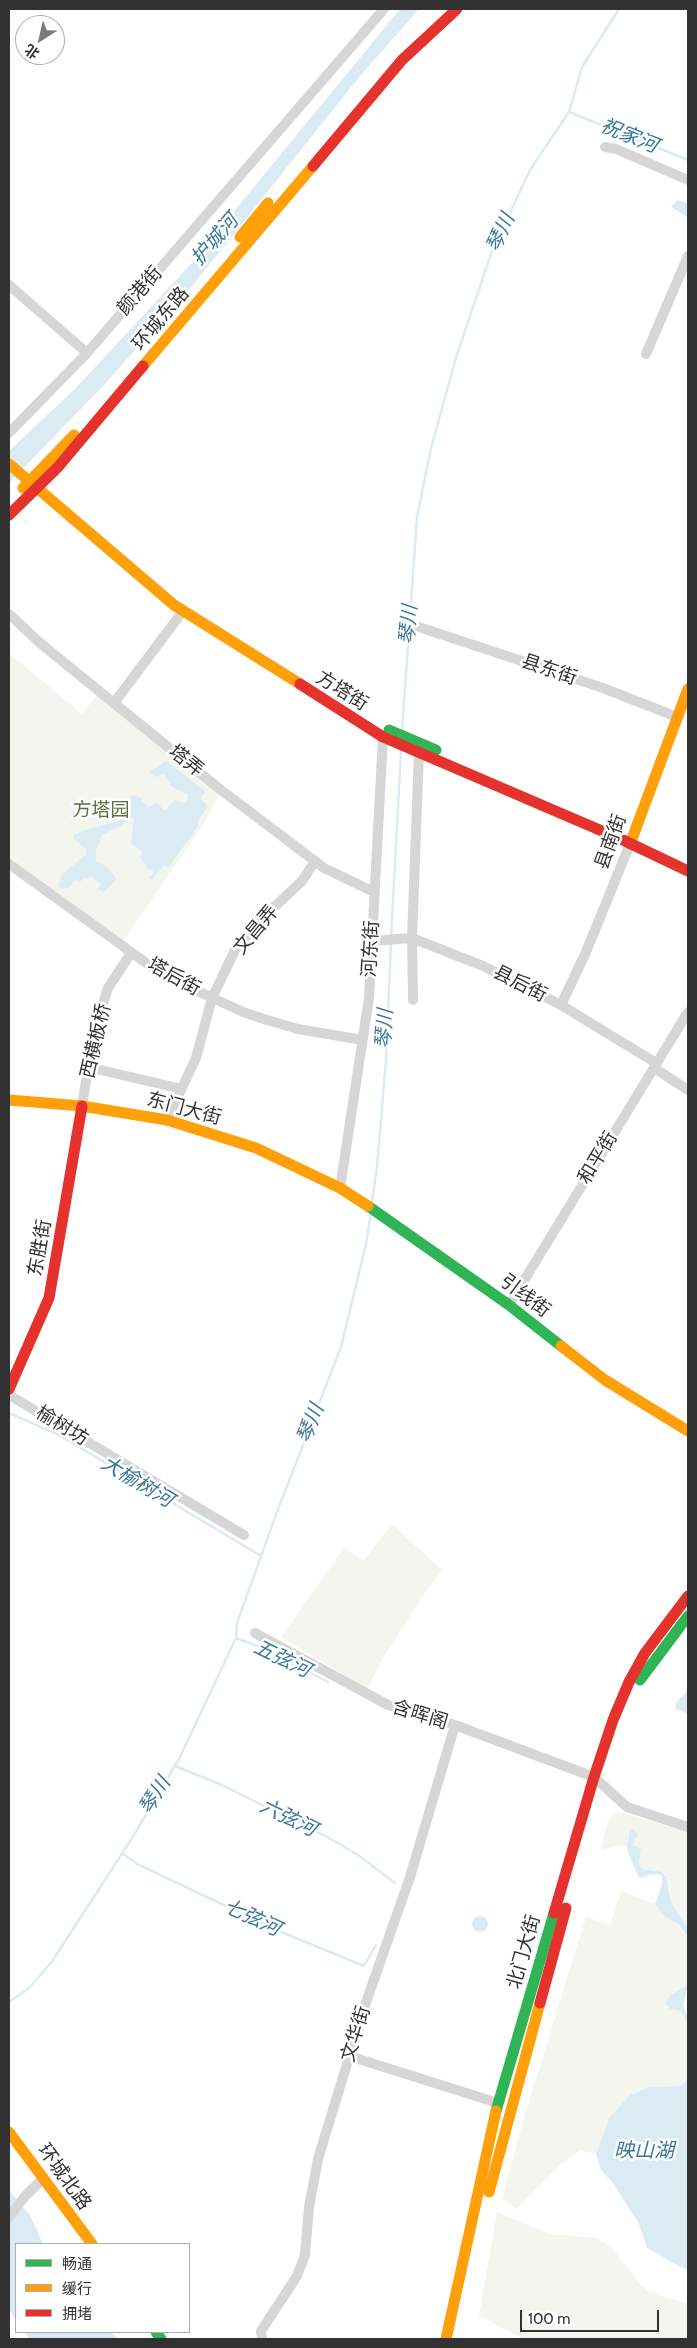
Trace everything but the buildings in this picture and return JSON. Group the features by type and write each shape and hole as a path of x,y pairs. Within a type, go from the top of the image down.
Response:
{"main road":[{"name":"环城东路","path":"9,516 254,220 392,58 445,9"},
{"name":"环城东路","path":"9,502 58,467 402,60 457,9"},
{"path":"9,459 20,469"},
{"path":"9,464 20,469"},
{"name":"方塔街","path":"20,469 173,596 389,736"},
{"name":"方塔街","path":"36,482 115,556 183,611 389,736 631,839 688,861"},
{"name":"县南街","path":"631,839 688,689"},
{"name":"方塔街","path":"631,839 688,871"},
{"name":"东门大街","path":"9,1100 82,1106 167,1120 256,1148 340,1188"},
{"name":"东胜街","path":"9,1389 49,1298 82,1106"},
{"name":"引线街","path":"340,1188 376,1211 508,1305 605,1380 688,1431"},
{"name":"北门大街","path":"454,2339 520,2072 613,1720 644,1653 688,1596"},
{"name":"北门大街","path":"446,2339 498,2103 597,1780 633,1692 646,1669 688,1616"},
{"name":"环城北路","path":"9,2132 83,2243"},
{"name":"环城北路","path":"9,2141 91,2243"}],"street":[{"name":"颜港街","path":"9,433 87,353 384,9"},
{"path":"605,147 688,180"},
{"path":"646,354 688,256"},
{"path":"9,285 87,353"},
{"path":"114,702 183,611"},
{"name":"塔弄","path":"9,614 40,643 221,790 324,868 374,892"},
{"name":"县东街","path":"419,626 603,688 677,717"},
{"name":"河东街","path":"340,1188 369,998 374,892 389,736"},
{"path":"413,747 413,1000"},
{"name":"县南街","path":"561,1005 586,952 631,839"},
{"name":"文昌弄","path":"167,1120 196,1058 212,998 236,948 254,926 302,880 315,860"},
{"name":"塔后街","path":"9,864 163,975 243,1012 298,1029 362,1040"},
{"path":"373,941 412,938"},
{"name":"县后街","path":"412,938 483,966 561,1005 655,1066 688,1090"},
{"name":"西横板桥","path":"82,1106 94,1032 108,988 132,953"},
{"name":"和平街","path":"508,1305 688,1012"},
{"path":"88,1067 182,1088"},
{"name":"榆树坊","path":"9,1395 244,1536"},
{"name":"含晖阁","path":"255,1633 388,1705 455,1726 597,1780"},
{"name":"文华街","path":"262,2339 261,2331 297,2276 304,2255 309,2207 318,2159 349,2056 410,1877 455,1726"},
{"path":"597,1780 627,1807 688,1827"},
{"path":"349,2056 498,2103"},
{"path":"9,2217 26,2195 42,2180"}],"green space":[{"name":"方塔园","path":"9,653 82,714 100,691 221,790 207,819 123,941 9,858"},
{"path":"392,1524 442,1570 424,1594 383,1658 367,1689 281,1637 344,1548 363,1561"},
{"path":"615,1813 623,1813 688,1832 688,1927 671,1902 669,1883 665,1874 642,1869 639,1865 641,1851 633,1845 636,1838 629,1834 628,1847 619,1846 601,1850 608,1821"},
{"path":"621,1891 655,1904 664,1916 675,1922 688,1937 688,1985 672,1994 678,2009 686,2019 688,2027 688,2081 679,2086 650,2087 630,2095 610,2117 596,2154 580,2150 560,2165 516,2209 502,2199 523,2121 586,1917 610,1925"},
{"path":"497,2212 549,2234 597,2238 611,2247 641,2285 650,2292 688,2304 688,2339 523,2339 479,2316"}],"water":[{"name":"护城河","path":"400,9 419,9 360,76 193,285 104,385 9,483 9,451 76,388 189,266"},
{"path":"677,200 688,203 687,217 671,207"},
{"path":"166,760 205,792 200,798 208,806 197,822 199,825 168,868 164,865 152,880 149,878 154,872 148,869 140,856 142,851 131,843 134,819 129,818 122,825 102,835 96,850 96,861 106,866 116,878 115,881 104,892 98,889 101,884 90,876 87,879 84,877 80,882 75,880 68,888 60,889 58,885 64,872 86,855 86,849 74,839 74,835 85,830 119,821 131,811 131,796 134,795 141,798 142,802 148,807 157,803 165,811 175,800 183,803 187,801 188,794 172,787 164,774 157,777 148,772"},
{"path":"688,1685 688,1714 675,1709 676,1702 685,1694"},
{"path":"632,1828 638,1834 633,1845 641,1849 639,1865 642,1869 662,1872 667,1878 671,1902 688,1928 688,1937 679,1925 664,1916 655,1904 662,1885 662,1875 653,1874 641,1878 638,1876 627,1850 629,1834"},
{"path":"477,1916 483,1916 488,1921 486,1930 477,1932 472,1927 472,1921"},
{"path":"688,1985 683,2006 688,2017 688,2027 686,2019 680,2011 670,2009 665,2003 672,1994"},
{"name":"映山湖","path":"688,2081 688,2271 647,2248 639,2224 613,2183 601,2170 596,2154 610,2117 630,2095 650,2087 679,2086"},
{"path":"9,2190 30,2215 43,2243 15,2243 15,2319 9,2310"},
{"path":"25,2333 112,2333 118,2339 30,2339"}],"waterway":[{"name":"琴川","path":"402,731 417,517 431,448 456,358 492,251 530,170 569,112 582,67 619,9"},
{"name":"祝家河","path":"569,112 688,160"},
{"name":"琴川","path":"391,938 401,751"},
{"name":"琴川","path":"372,1202 377,1167 386,1060 391,943"},
{"name":"琴川","path":"9,2002 28,1989 51,1963 134,1835 180,1757 236,1638 237,1623 277,1512 341,1347 366,1244 371,1213"},
{"name":"大榆树河","path":"9,1413 59,1435 261,1556"},
{"name":"五弦河","path":"236,1638 260,1647 328,1682"},
{"name":"六弦河","path":"175,1766 222,1785 329,1838 358,1855 395,1883"},
{"name":"七弦河","path":"122,1853 137,1864 279,1931 364,1966 376,1945"}],"traffic: fast":[{"path":"389,730 436,750"},
{"path":"368,1206 509,1305 561,1346"},
{"path":"640,1680 688,1616"},
{"path":"496,2111 554,1913"},
{"path":"157,2333 161,2339"}],"traffic: slow":[{"path":"143,366 313,166"},
{"path":"240,237 268,203"},
{"path":"23,488 74,435"},
{"path":"9,464 174,605 300,684"},
{"path":"630,844 688,689"},
{"path":"9,1100 82,1106 167,1120 256,1148 340,1188 368,1206"},
{"path":"561,1346 605,1380 688,1431"},
{"path":"489,2192 540,2003"},
{"path":"446,2339 496,2111"},
{"path":"9,2132 91,2243"}],"traffic: jam":[{"path":"313,166 402,60 457,9"},
{"path":"9,515 58,467 143,366"},
{"path":"300,684 383,737 623,840 688,871"},
{"path":"9,1389 49,1298 82,1106"},
{"path":"554,1913 594,1777 613,1720 629,1682 645,1653 688,1596"},
{"path":"540,2003 566,1908"}]}
